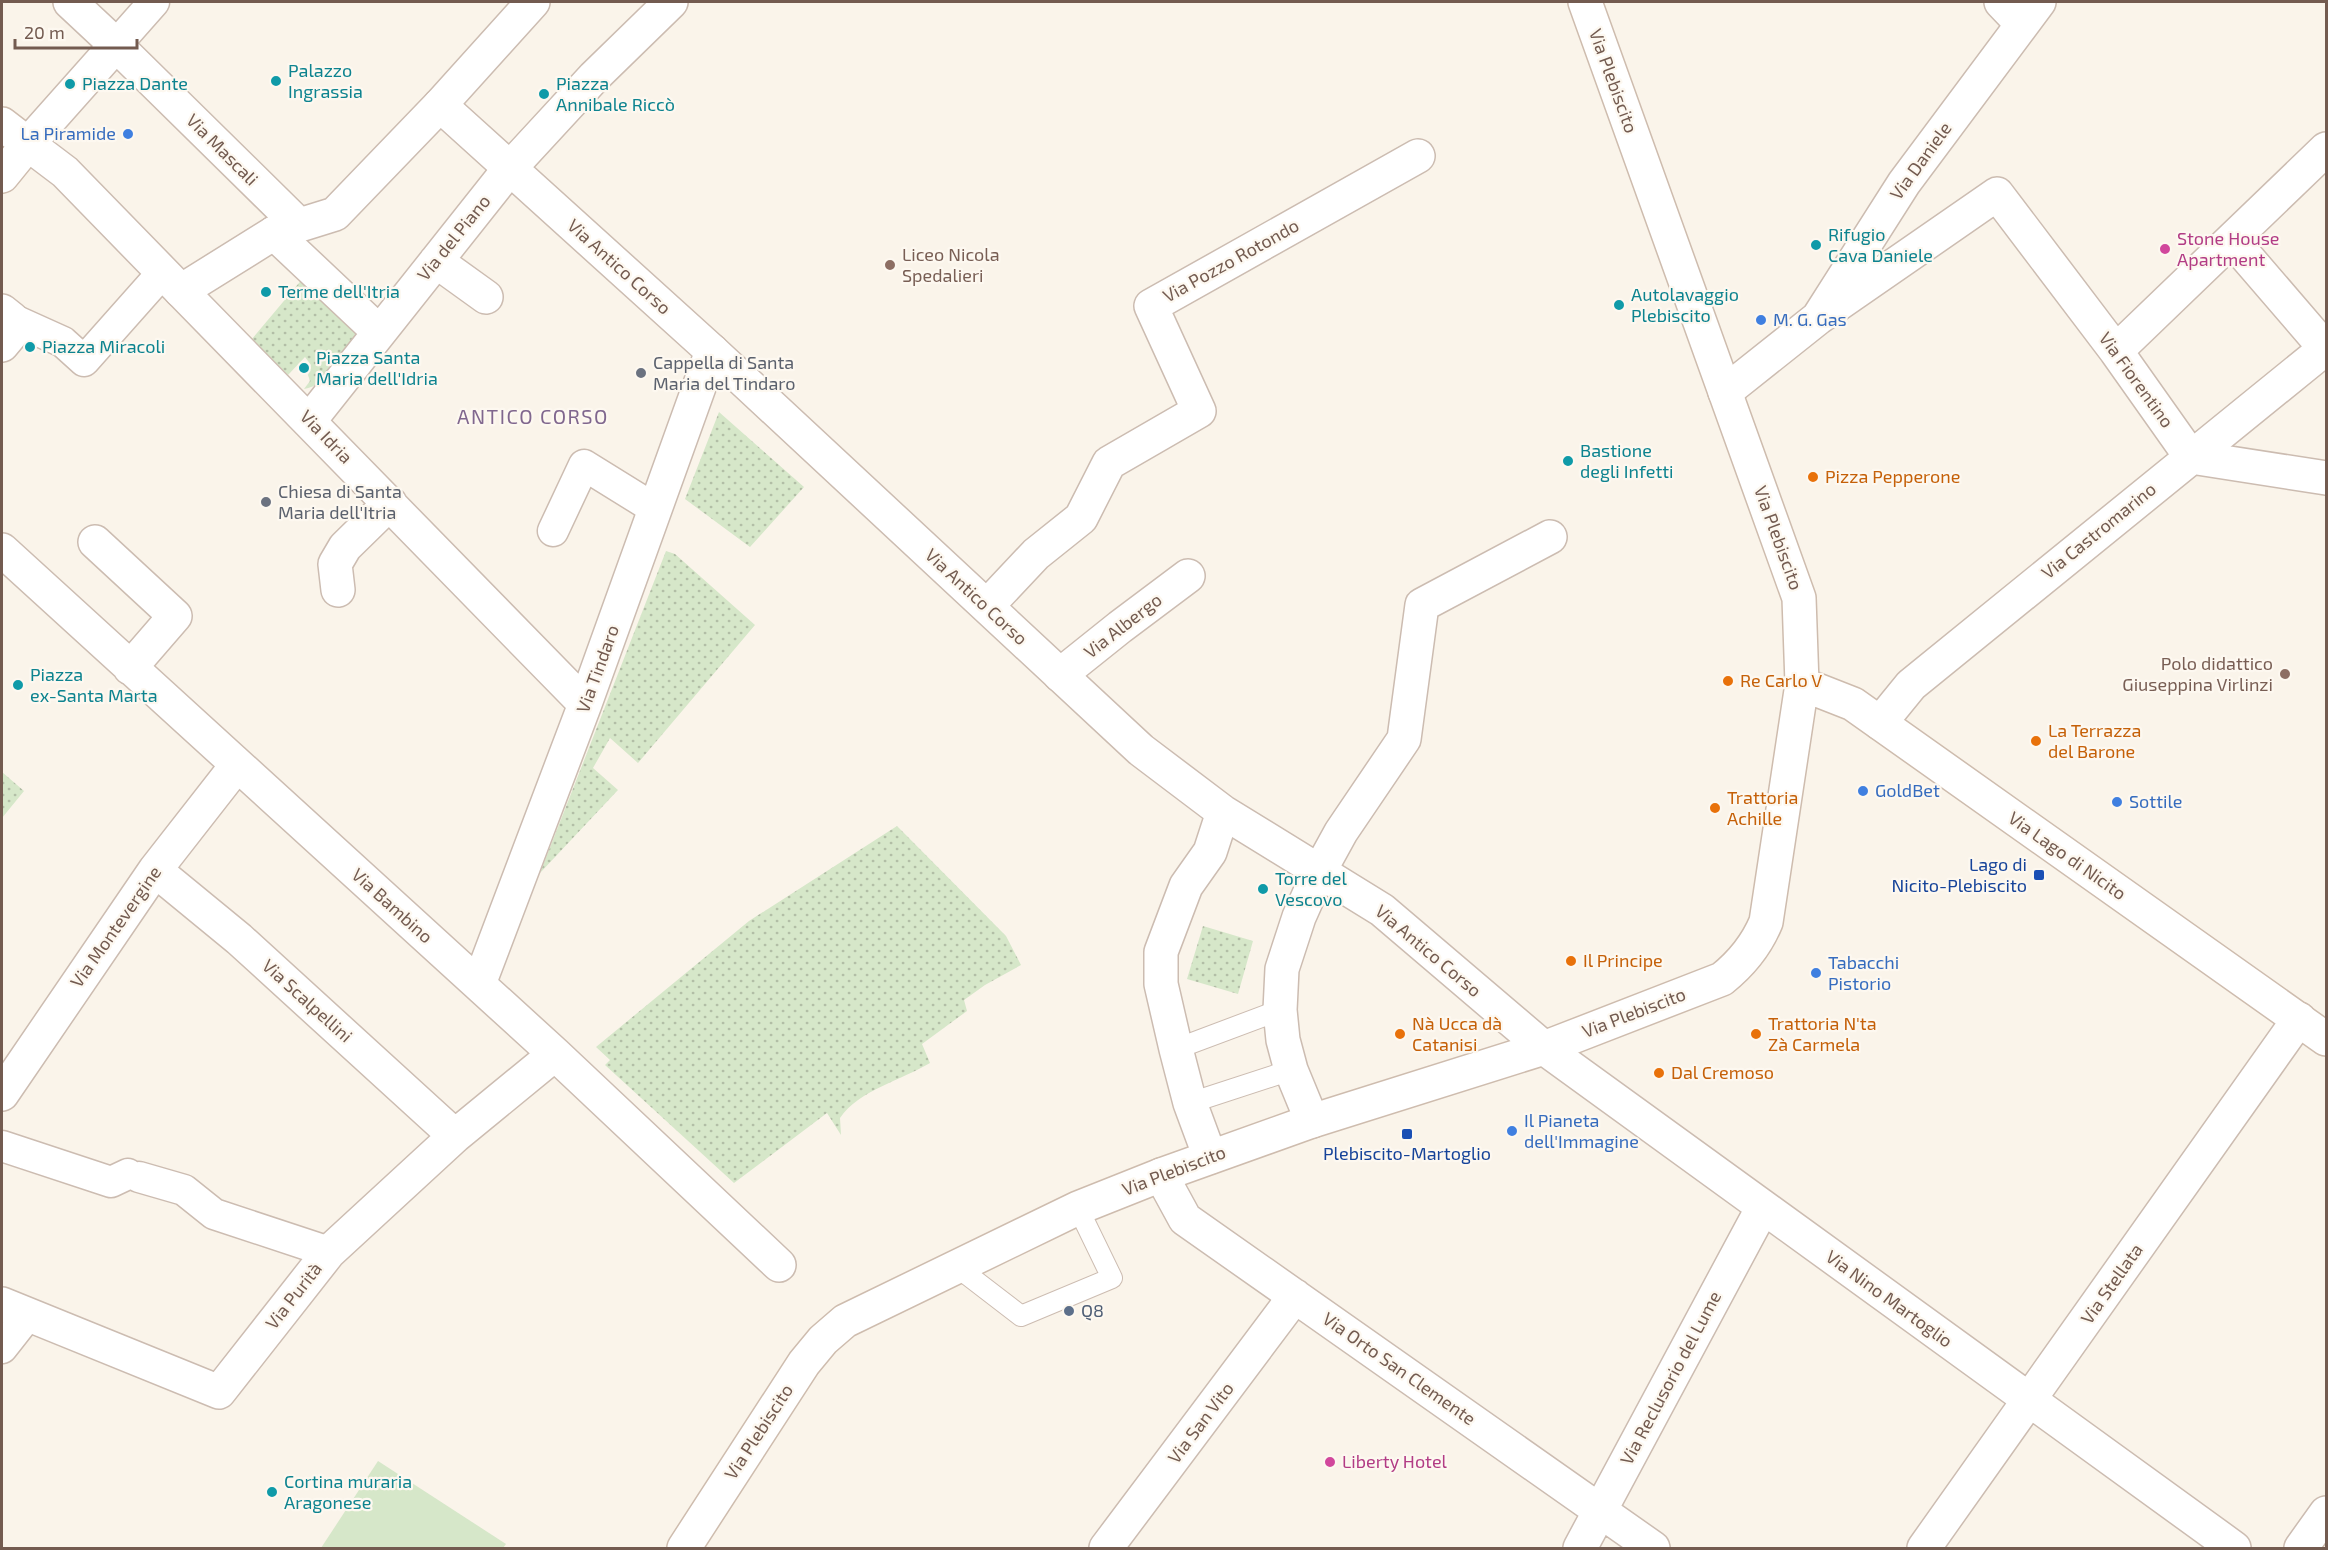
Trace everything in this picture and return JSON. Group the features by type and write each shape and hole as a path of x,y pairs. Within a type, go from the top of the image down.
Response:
{"street":[{"name":"Via Mascali","path":"70,2 123,38 147,75 380,332"},
{"path":"2,176 154,2"},
{"path":"5,325 63,342 84,361 172,281 286,229 335,214 440,105 533,2"},
{"name":"Via del Piano","path":"310,420 510,168 594,77 671,2"},
{"name":"Via Plebiscito","path":"684,1548 804,1363 823,1340 845,1321 1078,1208 1161,1175 1312,1121 1544,1048 1722,980 1739,965 1758,941 1766,922 1802,684 1799,598 1585,2"},
{"name":"Via Daniele","path":"1725,392 1818,318 1904,183 2021,9"},
{"name":"Via Antico Corso","path":"440,105 712,351 1141,750 1223,812 1382,910 1544,1048"},
{"name":"Via Idria","path":"2,124 65,172 310,420 585,704"},
{"path":"2115,351 2326,149"},
{"name":"Via Pozzo Rotondo","path":"987,606 1036,554 1081,518 1109,463 1199,411 1151,306 1418,156"},
{"name":"Via Fiorentino","path":"1818,318 1997,194 2191,457"},
{"path":"2232,240 2326,348"},
{"path":"436,261 486,297"},
{"name":"Via Castromarino","path":"1880,723 1911,685 2326,348"},
{"name":"Via Tindaro","path":"479,984 585,704 712,351"},
{"path":"2191,457 2326,478"},
{"path":"553,531 584,465 655,509"},
{"path":"338,590 335,564 345,547 390,503"},
{"path":"1312,1121 1291,1070 1283,1040 1280,1010 1282,969 1299,917 1319,872 1341,832 1404,739 1422,605 1550,537"},
{"path":"95,542 174,616 130,668"},
{"name":"Via Bambino","path":"2,550 479,984 780,1264"},
{"name":"Via Albergo","path":"1060,675 1188,576"},
{"name":"Via Lago di Nicito","path":"1802,684 1853,705 1880,723 2326,1039"},
{"name":"Via Montevergine","path":"2,1094 155,870 237,765"},
{"path":"1210,1157 1190,1103 1176,1049 1161,984 1161,952 1186,886 1210,852 1223,812"},
{"name":"Via Scalpellini","path":"155,870 239,939 455,1136"},
{"name":"Via Stellata","path":"1924,1548 2299,1019"},
{"name":"Via Nino Martoglio","path":"1544,1048 2234,1548"},
{"name":"Via Purità","path":"15,1310 219,1392 329,1252 455,1136 555,1054"},
{"path":"2,1146 111,1182 133,1176 184,1190 214,1214 329,1252"},
{"name":"Via Orto San Clemente","path":"1161,1175 1185,1219 1653,1548"},
{"name":"Via Reclusorio del Lume","path":"1580,1548 1763,1207"},
{"name":"Via San Vito","path":"1106,1548 1295,1296"},
{"path":"2,1348 15,1310"},
{"path":"2301,1548 2326,1513"}],"lane":[{"path":"1176,1049 1280,1010"},
{"path":"1190,1103 1291,1070"},
{"path":"956,1266 1021,1316 1112,1278 1078,1208"}],"green space":[{"path":"304,277 358,331 358,338 328,376 321,382 304,389 310,381 308,375 311,365 305,357 288,375 252,339"},
{"path":"719,412 804,487 750,547 685,499"},
{"path":"666,551 675,554 755,625 638,763 610,738 593,768 618,790 540,873"},
{"path":"2,772 24,791 2,818"},
{"path":"897,826 1006,936 1021,965 964,1000 967,1011 922,1044 930,1063 869,1093 848,1108 840,1118 841,1135 827,1113 734,1183 605,1065 610,1060 596,1047 749,921"},
{"path":"1203,926 1253,941 1238,994 1187,979"},
{"path":"378,1461 506,1544 503,1548 321,1548"}],"place":[{"name":"Palazzo Ingrassia","path":"276,81"},
{"name":"Piazza Dante","path":"70,84"},
{"name":"Piazza Annibale Riccò","path":"544,94"},
{"name":"La Piramide","path":"128,134"},
{"name":"Rifugio Cava Daniele","path":"1816,245"},
{"name":"Stone House Apartment","path":"2165,249"},
{"name":"Liceo Nicola Spedalieri","path":"890,265"},
{"name":"Terme dell'Itria","path":"266,292"},
{"name":"Autolavaggio Plebiscito","path":"1619,305"},
{"name":"M. G. Gas","path":"1761,320"},
{"name":"Piazza Miracoli","path":"30,347"},
{"name":"Piazza Santa Maria dell'Idria","path":"304,368"},
{"name":"Cappella di Santa Maria del Tindaro","path":"641,373"},
{"name":"Bastione degli Infetti","path":"1568,461"},
{"name":"Pizza Pepperone","path":"1813,477"},
{"name":"Chiesa di Santa Maria dell'Itria","path":"266,502"},
{"name":"Polo didattico Giuseppina Virlinzi","path":"2285,674"},
{"name":"Re Carlo V","path":"1728,681"},
{"name":"Piazza ex-Santa Marta","path":"18,685"},
{"name":"La Terrazza del Barone","path":"2036,741"},
{"name":"GoldBet","path":"1863,791"},
{"name":"Sottile","path":"2117,802"},
{"name":"Trattoria Achille","path":"1715,808"},
{"name":"Lago di Nicito-Plebiscito","path":"2039,875"},
{"name":"Torre del Vescovo","path":"1263,889"},
{"name":"Il Principe","path":"1571,961"},
{"name":"Tabacchi Pistorio","path":"1816,973"},
{"name":"Nà Ucca dà Catanisi","path":"1400,1034"},
{"name":"Trattoria N'ta Zà Carmela","path":"1756,1034"},
{"name":"Dal Cremoso","path":"1659,1073"},
{"name":"Il Pianeta dell'Immagine","path":"1512,1131"},
{"name":"Plebiscito-Martoglio","path":"1407,1134"},
{"name":"Q8","path":"1069,1311"},
{"name":"Liberty Hotel","path":"1330,1462"},
{"name":"Cortina muraria Aragonese","path":"272,1492"}],"district":[{"name":"ANTICO CORSO","path":"533,417"}]}
